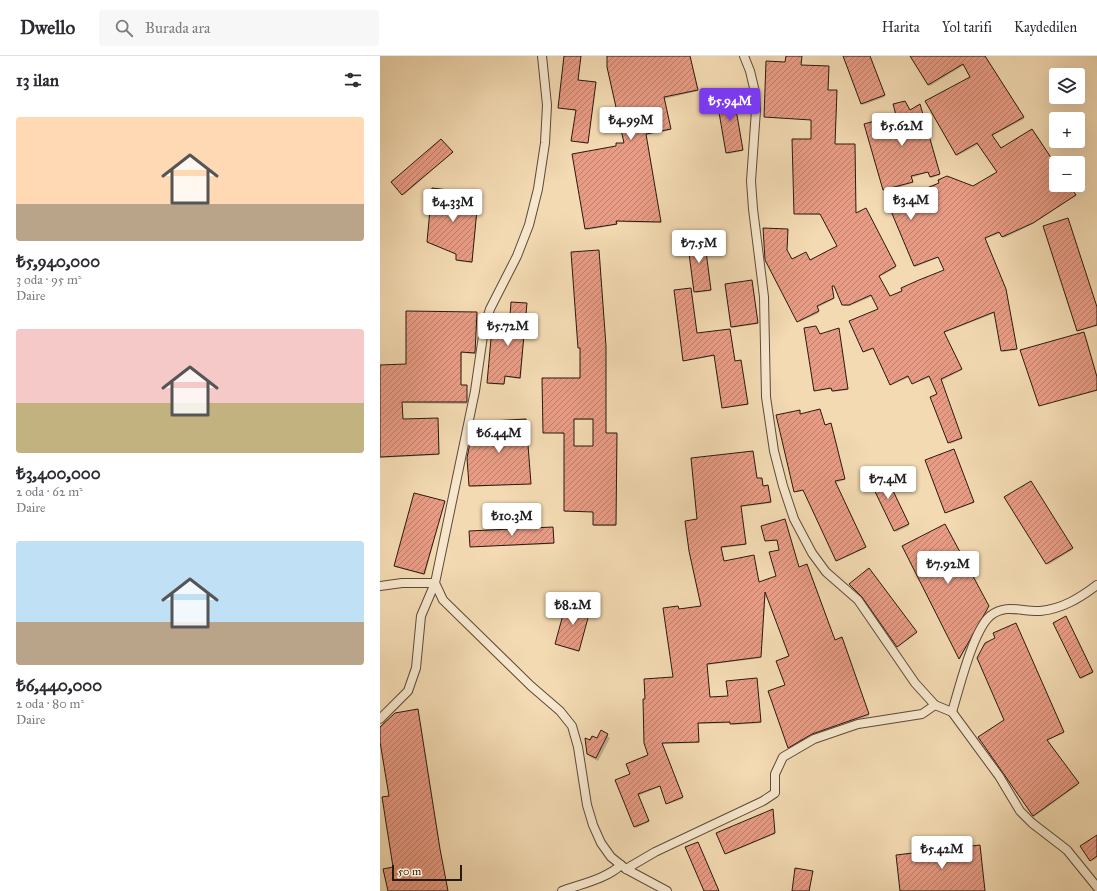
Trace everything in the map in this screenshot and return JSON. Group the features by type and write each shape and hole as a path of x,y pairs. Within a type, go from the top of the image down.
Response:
{"street":[{"path":"380,718 408,691 416,668 421,616 435,583 475,391 484,329 490,309 517,256 529,225 538,189 545,143 547,105 542,56"},
{"path":"744,56 753,85 756,110 751,180 753,209 764,297 766,397 774,451 783,486 794,519 812,554 826,572 858,600 915,683 935,705 952,712 999,776 1020,811 1032,823 1068,850 1097,887"},
{"path":"380,586 402,583 435,583"},
{"path":"435,583 443,600 531,686 560,711 572,726 578,747 592,825 601,843 611,857 623,867 667,891"},
{"path":"952,712 968,662 981,630 990,616 996,612 1009,608 1038,611 1059,607 1080,597 1097,585"},
{"path":"562,891 623,867 763,801 775,793 775,774 783,757 814,739 858,724 922,714 935,705"}],"building":[{"path":"564,56 581,56 578,80 596,82 588,143 571,141 576,110 558,108"},
{"path":"607,56 690,56 698,90 664,97 671,129 646,134 661,222 616,221 617,224 585,229 572,154 616,146 616,143 624,143 607,67"},
{"path":"786,56 802,56 801,65 829,66 828,90 837,90 835,144 855,144 856,213 866,208 896,266 879,276 890,296 902,291 901,288 944,270 938,257 914,266 888,204 939,183 938,180 947,176 973,186 997,172 977,143 956,155 925,101 970,77 963,64 928,85 910,56 985,56 1024,117 992,135 1001,148 1032,129 1050,156 1049,192 1074,192 1076,195 1033,223 1002,237 999,232 985,238 1006,289 1017,349 1001,351 994,312 944,332 962,369 941,379 962,438 948,443 930,397 937,394 929,376 912,384 908,376 890,385 873,348 863,352 849,321 878,309 871,295 849,305 842,305 834,286 832,286 834,298 817,306 819,311 797,322 765,260 763,228 788,229 787,250 792,259 806,252 810,260 837,246 820,214 794,214 792,139 811,139 811,120 764,117 766,61 785,62"},
{"path":"843,56 870,56 885,95 861,104"},
{"path":"733,92 743,150 726,153 716,95"},
{"path":"905,101 910,110 920,104 940,174 930,177 928,172 911,176 913,182 883,190 864,124 896,115 893,104"},
{"path":"441,139 453,152 402,195 391,182"},
{"path":"432,188 457,191 456,197 478,199 472,262 456,260 456,254 427,242"},
{"path":"1068,218 1097,307 1097,325 1077,331 1043,226"},
{"path":"704,236 711,290 694,292 687,238"},
{"path":"599,250 606,346 606,433 617,433 616,525 593,525 593,512 564,511 564,433 543,433 542,378 580,378 580,348 578,348 571,252","holes":["574,419 593,419 593,446 574,446"]},
{"path":"752,280 758,323 731,327 725,284"},
{"path":"691,288 697,333 730,329 735,361 741,360 748,404 722,408 714,355 683,361 674,290"},
{"path":"511,302 527,303 520,378 505,376 504,384 487,383 492,328 509,330"},
{"path":"406,311 477,312 475,353 461,352 461,385 467,385 467,402 402,402 403,419 438,418 439,454 380,457 380,365 406,364"},
{"path":"816,326 820,334 839,328 848,389 832,391 831,388 814,391 804,328"},
{"path":"1084,332 1097,377 1097,390 1039,406 1020,350"},
{"path":"820,409 825,425 831,423 845,479 835,481 866,547 836,561 803,490 794,492 776,415 800,410 800,414"},
{"path":"526,419 531,484 469,486 467,458 474,422"},
{"path":"954,449 974,502 945,513 925,460"},
{"path":"753,451 757,478 762,478 763,486 768,485 771,502 741,506 746,544 721,547 724,561 754,555 759,582 776,576 769,552 779,550 777,540 765,541 761,526 785,519 799,567 807,564 835,640 842,637 869,714 812,734 788,748 768,691 785,685 776,661 789,656 765,592 761,657 707,664 710,697 728,696 726,681 757,678 761,722 730,724 730,722 698,723 699,742 662,743 683,797 666,804 660,786 638,794 649,821 634,827 615,780 630,774 626,764 648,755 644,743 644,679 673,677 663,608 678,606 679,609 701,606 689,551 685,521 697,519 691,458"},
{"path":"883,470 909,524 894,531 868,477"},
{"path":"1031,481 1073,548 1046,564 1004,497"},
{"path":"414,493 445,501 424,574 394,566"},
{"path":"945,524 989,606 959,659 902,546"},
{"path":"553,527 554,543 470,547 469,531"},
{"path":"869,568 917,632 897,647 862,597 849,584"},
{"path":"567,600 591,607 579,651 555,644"},
{"path":"1066,616 1093,672 1080,678 1053,623"},
{"path":"1016,623 1064,732 1047,740 1079,783 1033,816 978,737 1004,720 977,658 985,643 995,638 993,633"},
{"path":"418,709 448,891 388,891 383,869 393,867 382,797 389,796 380,742 380,727 395,713"},
{"path":"601,730 608,734 596,758 587,754 585,738 590,740 592,736 597,738"},
{"path":"773,809 775,833 725,854 716,833"},
{"path":"1097,835 1097,856 1090,861 1080,846"},
{"path":"698,842 719,891 704,891 685,847"},
{"path":"980,845 985,891 900,891 896,855"},
{"path":"795,868 813,871 809,891 792,891"}]}
